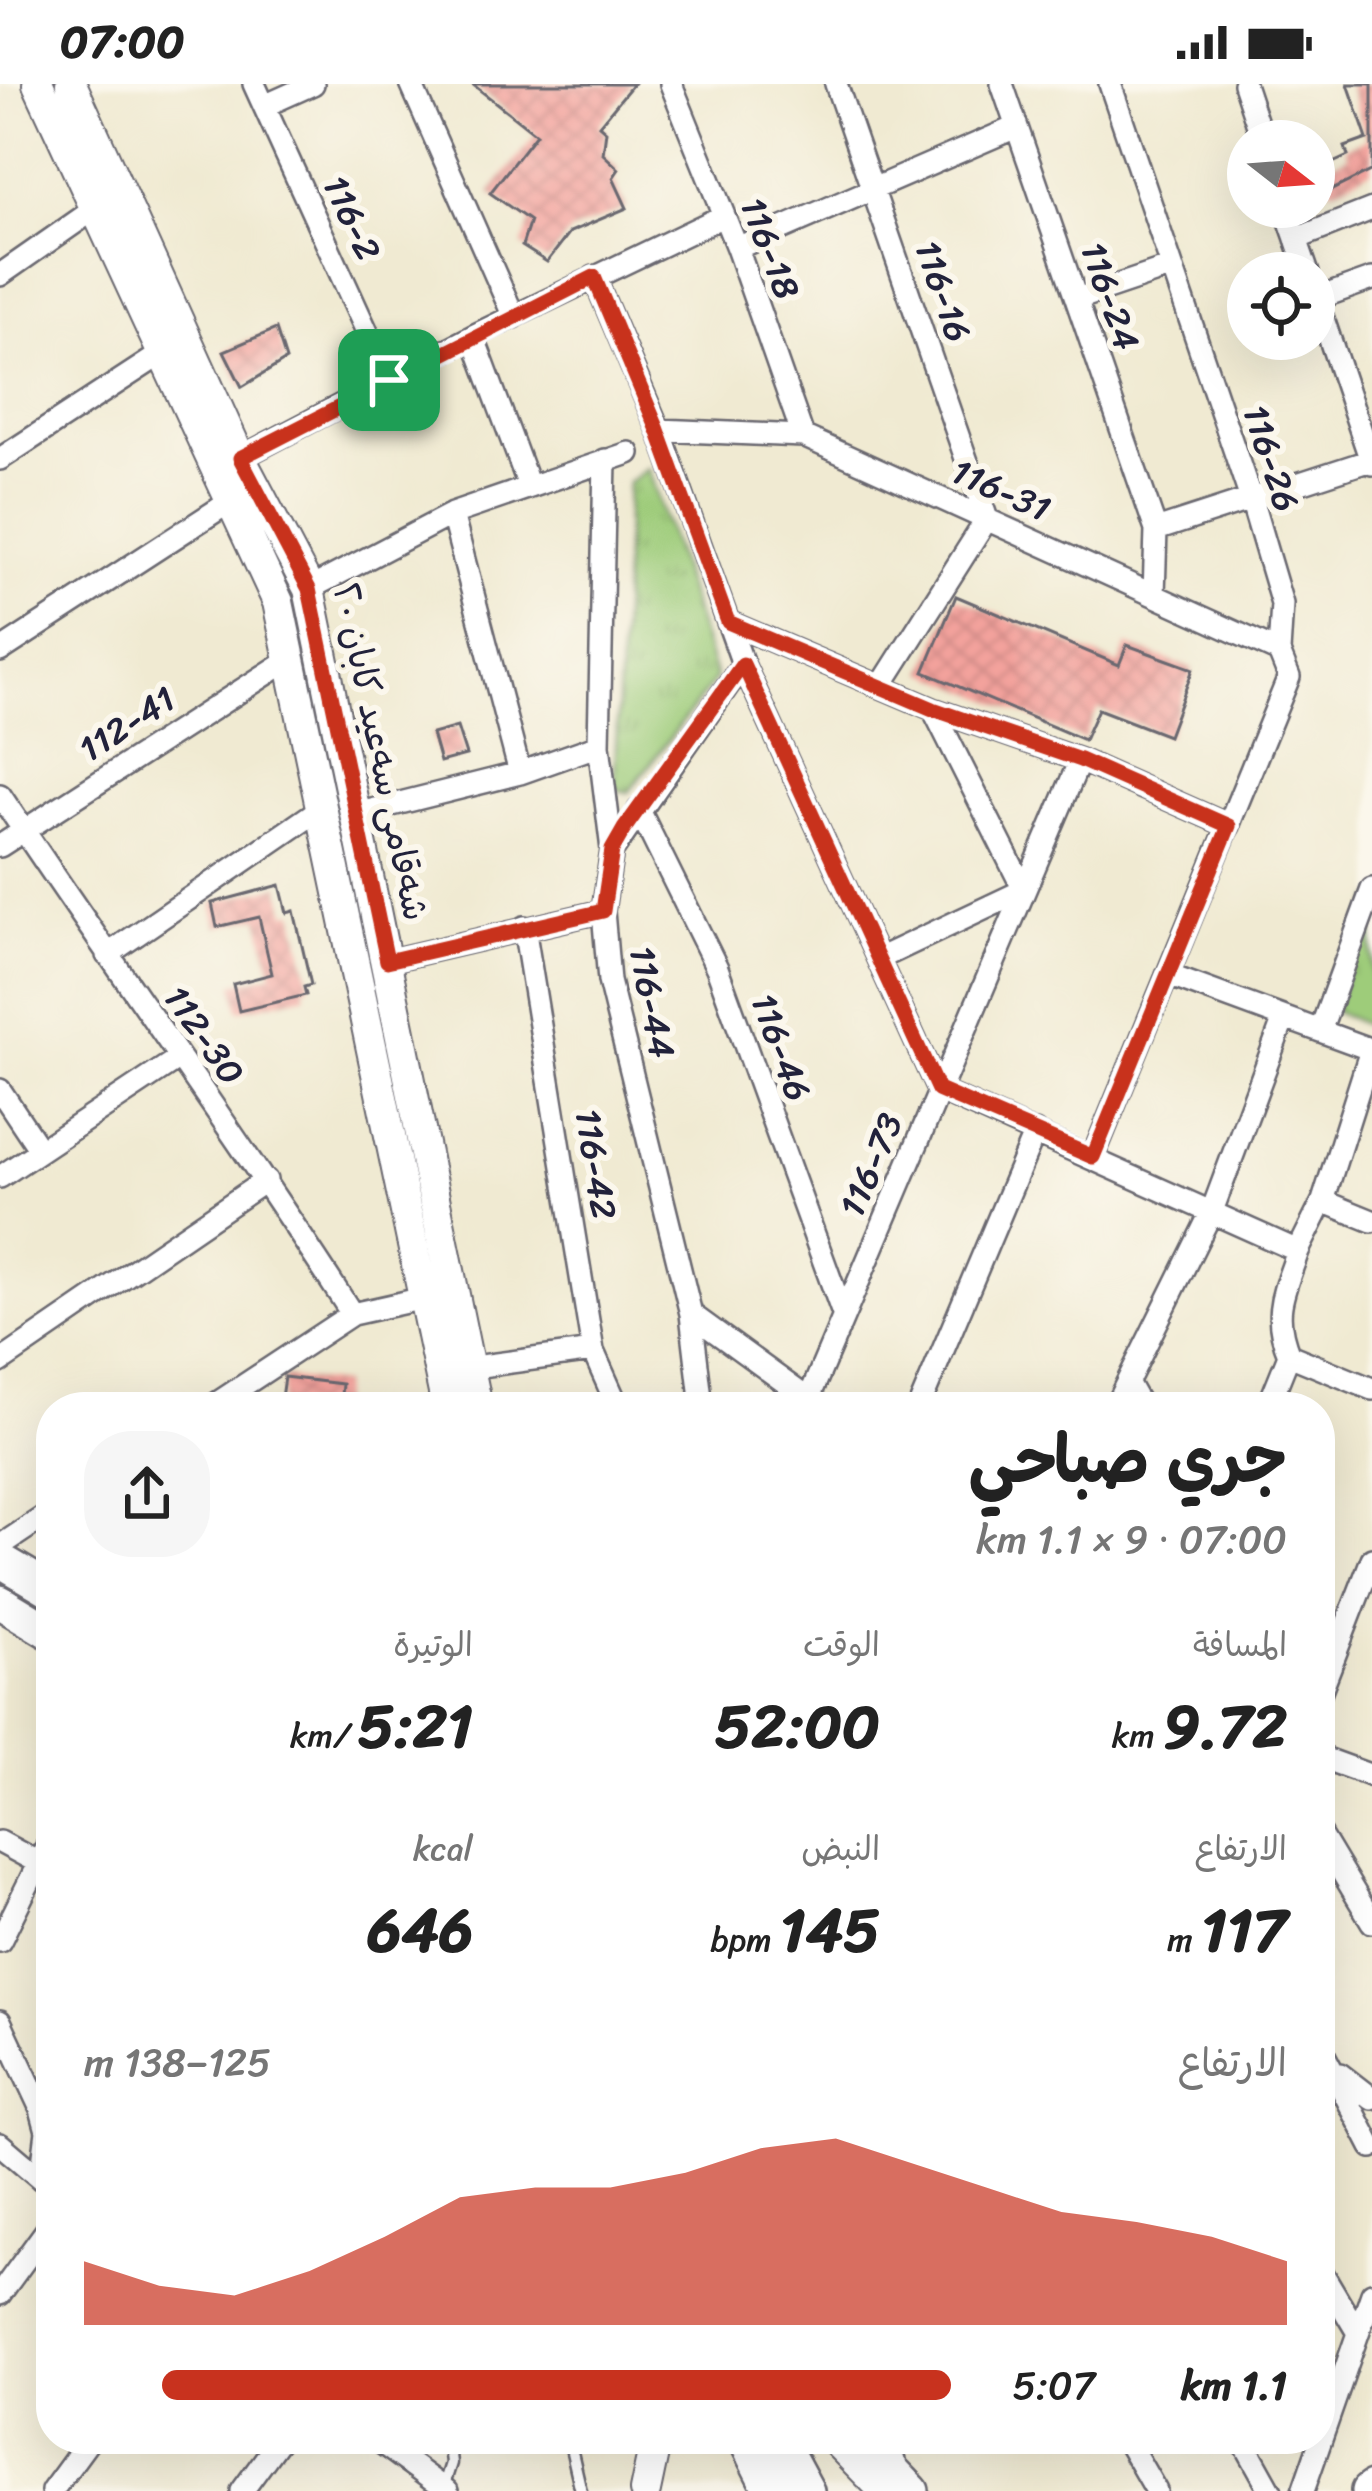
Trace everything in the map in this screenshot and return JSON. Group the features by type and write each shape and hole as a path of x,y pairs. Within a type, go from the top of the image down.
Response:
{"main road":[{"name":"شەقامی سەعید کابان ٢٠","path":"38,84 278,602 444,1392"},
{"name":"شەقامی سەعید کابان ٢٠","path":"71,84 240,458 309,589 473,1392"},
{"path":"404,1214 435,1208"},
{"path":"0,1560 36,1581"},
{"path":"3,1610 36,1626"},
{"path":"645,2491 653,2454"},
{"path":"752,2454 771,2491"},
{"path":"787,2454 807,2491"},
{"path":"854,2454 900,2488"},
{"path":"874,2454 900,2488"}],"street":[{"name":"116-2","path":"254,84 389,380"},
{"path":"264,106 313,84"},
{"path":"410,84 514,316"},
{"name":"116-18","path":"671,84 737,248 803,436"},
{"name":"116-16","path":"836,84 987,519"},
{"name":"116-24","path":"1002,84 1156,530"},
{"name":"116-26","path":"1110,84 1251,499 1282,604 1280,652"},
{"path":"1244,84 1256,120"},
{"path":"737,248 1016,127"},
{"path":"0,275 96,208"},
{"path":"1296,239 1372,209"},
{"path":"240,458 472,336 723,216"},
{"path":"1293,228 1301,252"},
{"path":"1077,299 1172,267"},
{"path":"594,277 658,430 743,664 938,1090 1298,1251"},
{"path":"1335,290 1372,279"},
{"path":"472,336 530,486"},
{"path":"0,459 164,352"},
{"path":"1154,595 1156,530 1371,462 1335,355"},
{"name":"116-31","path":"658,430 803,436 1280,652"},
{"path":"309,589 452,514 629,453"},
{"name":"116-44","path":"605,460 599,745 612,850 603,911 609,981 691,1314 700,1392"},
{"path":"0,650 234,500"},
{"path":"452,514 520,773"},
{"path":"881,686 987,519"},
{"path":"728,622 933,709 1080,760 1229,826"},
{"path":"1093,1157 1289,676 1280,652"},
{"name":"112-41","path":"0,846 290,659"},
{"path":"612,850 743,664"},
{"path":"878,959 1024,890 933,709"},
{"path":"356,814 520,773 599,745"},
{"name":"116-73","path":"817,1392 843,1314 1080,760"},
{"name":"112-30","path":"0,795 266,1180 352,1314"},
{"path":"107,956 320,809"},
{"name":"116-46","path":"639,810 717,968 843,1314"},
{"path":"1320,1031 1372,889"},
{"path":"387,961 603,911"},
{"name":"116-42","path":"524,927 593,1351 612,1392"},
{"path":"1168,975 1372,1050 1323,1201 1279,1305 1280,1334 1289,1354 1372,1389"},
{"path":"1123,1392 1212,1211 1284,1018"},
{"path":"0,1177 179,1058"},
{"path":"0,1090 40,1150"},
{"path":"925,1392 1034,1132"},
{"path":"0,1362 266,1180"},
{"path":"1323,1201 1372,1221"},
{"path":"234,1392 352,1314 424,1298"},
{"path":"691,1314 800,1392"},
{"path":"466,1368 593,1351"},
{"path":"1274,1392 1289,1354"},
{"path":"1128,1384 1133,1392"},
{"path":"0,1546 36,1522"},
{"path":"1335,1654 1372,1559"},
{"path":"1335,1763 1372,1777"},
{"path":"0,1842 36,1861"},
{"path":"1335,1860 1372,1922"},
{"path":"0,1941 36,1866"},
{"path":"0,2021 36,2098"},
{"path":"1335,2070 1372,2098"},
{"path":"1335,2070 1372,2147"},
{"path":"0,2144 36,2175"},
{"path":"0,2294 36,2245"},
{"path":"1335,2401 1372,2293"},
{"path":"1335,2294 1358,2333"},
{"path":"1347,2367 1372,2367"},
{"path":"52,2491 79,2454"},
{"path":"242,2491 269,2454"},
{"path":"396,2454 443,2490"},
{"path":"1135,2454 1156,2491"},
{"path":"1250,2454 1271,2491"},
{"path":"1303,2491 1316,2454"}],"lane":[{"path":"443,2490 450,2454"},
{"path":"572,2454 581,2491"},
{"path":"895,2454 900,2488"}],"green space":[{"path":"648,468 716,678 629,792 614,789 628,483"},
{"path":"1372,898 1372,1028 1334,1011"}],"building":[{"path":"472,84 633,84 599,125 606,131 603,154 619,169 613,178 627,208 570,232 547,262 522,246 530,221 490,193 536,134"},
{"path":"1348,84 1372,84 1372,170 1335,188 1335,162 1348,156 1345,147 1367,139"},
{"path":"276,329 286,360 242,387 224,351"},
{"path":"956,596 1119,665 1127,645 1193,669 1168,736 1098,709 1084,740 924,672"},
{"path":"457,727 466,755 440,762 432,734"},
{"path":"280,885 287,913 294,911 311,985 304,987 306,995 239,1011 233,984 272,974 259,917 217,927 212,903"},
{"path":"284,1377 342,1384 341,1392 282,1392"}],"route":[{"path":"594,277 658,430 728,622 933,709 1080,760 1229,826 1093,1157 938,1090 743,664 612,850 603,911 387,961 309,589 240,458 389,380 594,277"}]}
